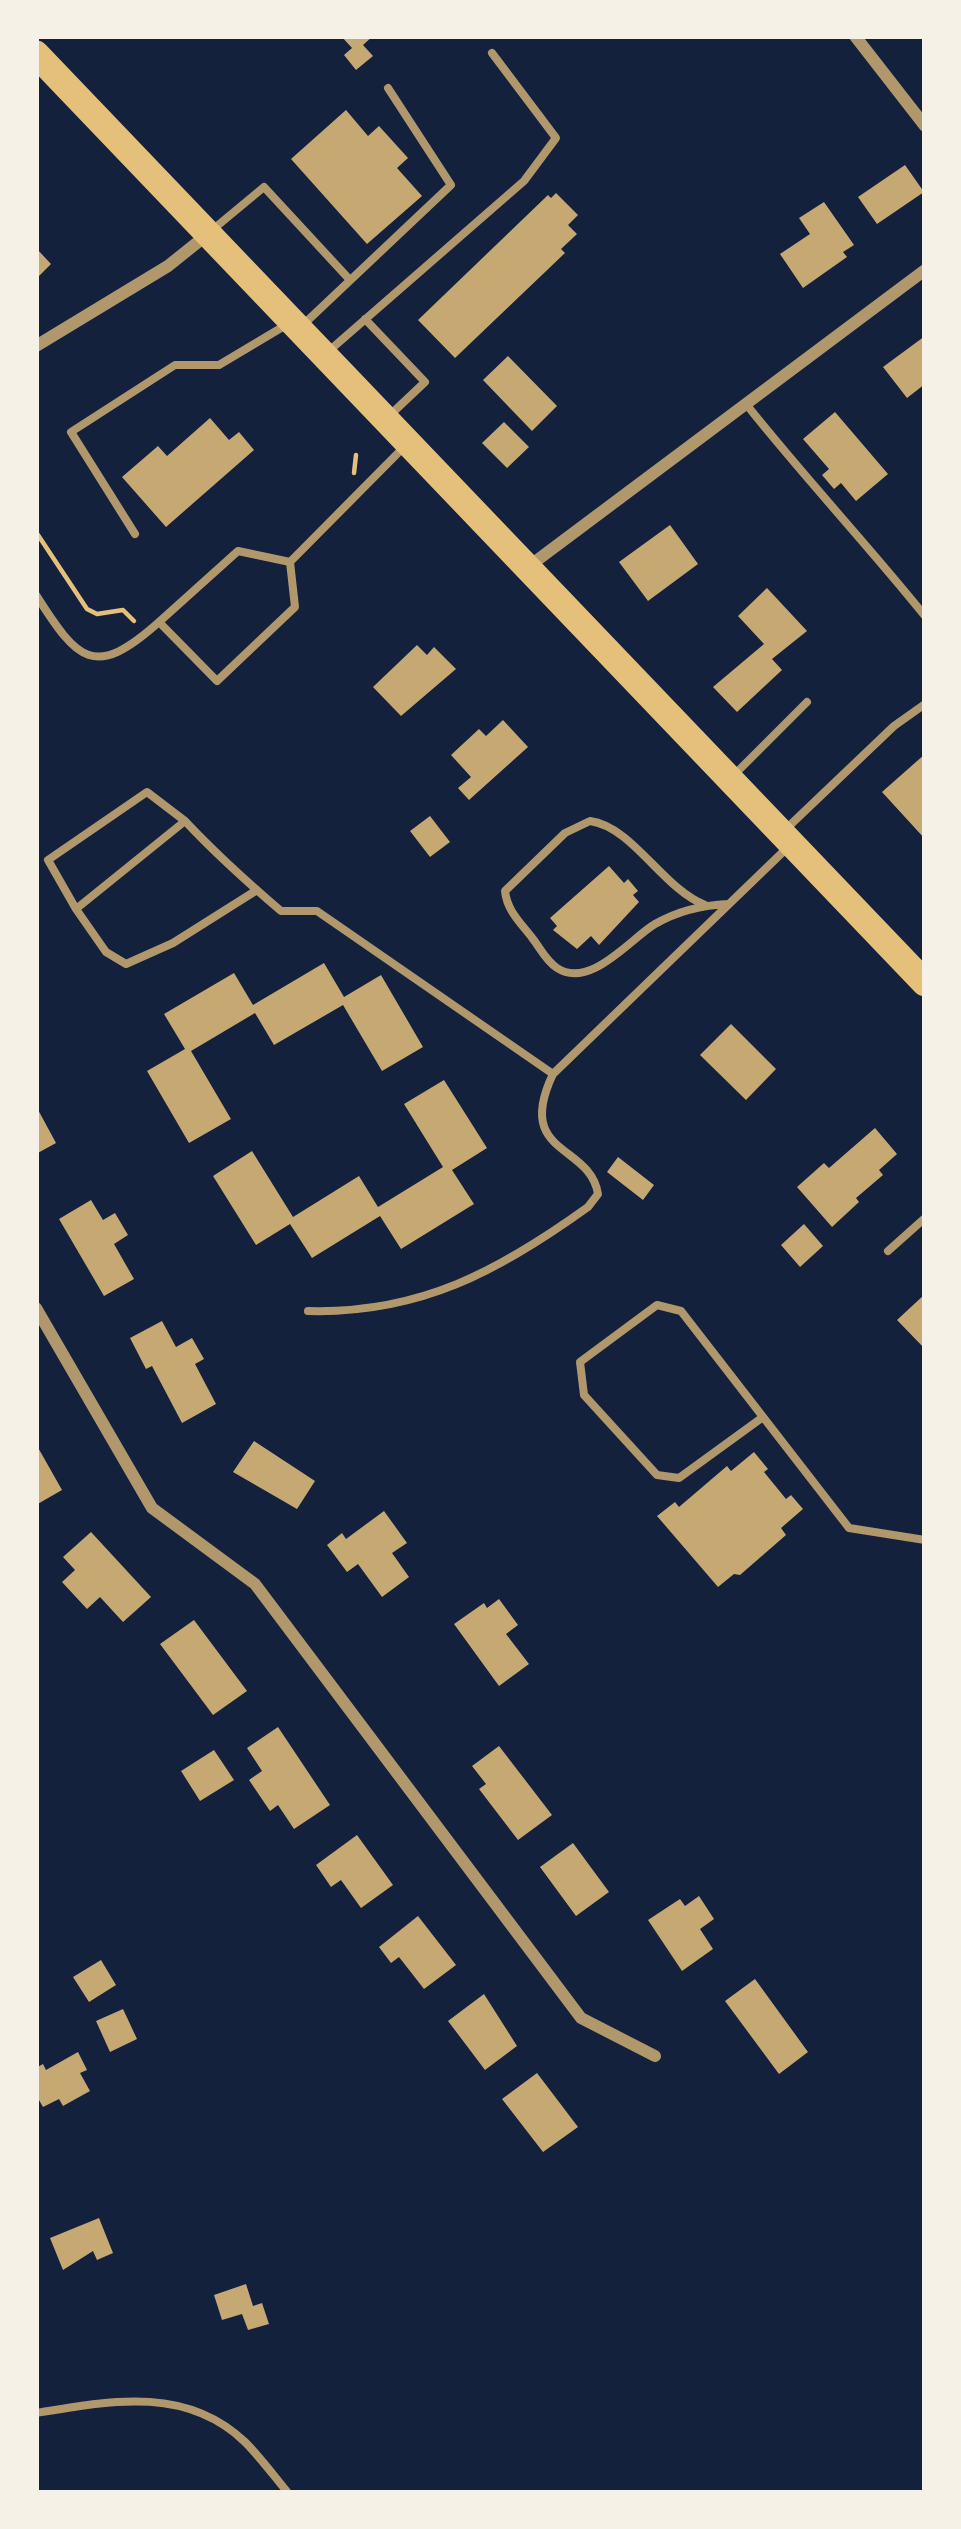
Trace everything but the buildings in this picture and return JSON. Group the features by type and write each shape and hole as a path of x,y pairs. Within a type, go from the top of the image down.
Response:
{"highway":[{"path":"36,54 925,983"}],"street":[{"path":"855,36 925,126"},
{"path":"36,346 168,266 209,233"},
{"path":"527,568 925,270"},
{"path":"36,1308 152,1508 255,1584 581,2018 655,2056"}],"lane":[{"path":"325,355 524,181 556,138 492,53"},
{"path":"135,534 71,432 175,365 219,365 296,324 451,185 388,88"},
{"path":"209,233 264,187 350,280"},
{"path":"365,319 425,382 386,419"},
{"path":"746,404 925,616"},
{"path":"290,562 408,442"},
{"path":"36,595 72,647 88,656 116,655 238,551 290,562"},
{"path":"159,622 218,681 295,607 290,562"},
{"path":"730,778 807,702"},
{"path":"308,1311 385,1308 447,1291 502,1264 588,1207 598,1195 596,1182 548,1138 541,1112 553,1074 729,904 894,725 925,704"},
{"path":"257,890 173,943 126,964 106,952 48,860 147,792 185,821 280,911 317,911 553,1074"},
{"path":"76,909 185,821"},
{"path":"706,905 671,885 616,832 590,821 565,833 505,891 507,904 545,956 557,969 569,973 592,968 651,926 706,905 729,904"},
{"path":"888,1251 925,1218"},
{"path":"763,1417 680,1478 657,1475 584,1395 580,1362 657,1305 681,1311 849,1528 925,1540"},
{"path":"36,2413 120,2399 165,2402 204,2413 243,2440 288,2493"}],"path":[{"path":"347,486 356,455"},
{"path":"36,532 87,609 97,614 123,610 146,634"}]}
